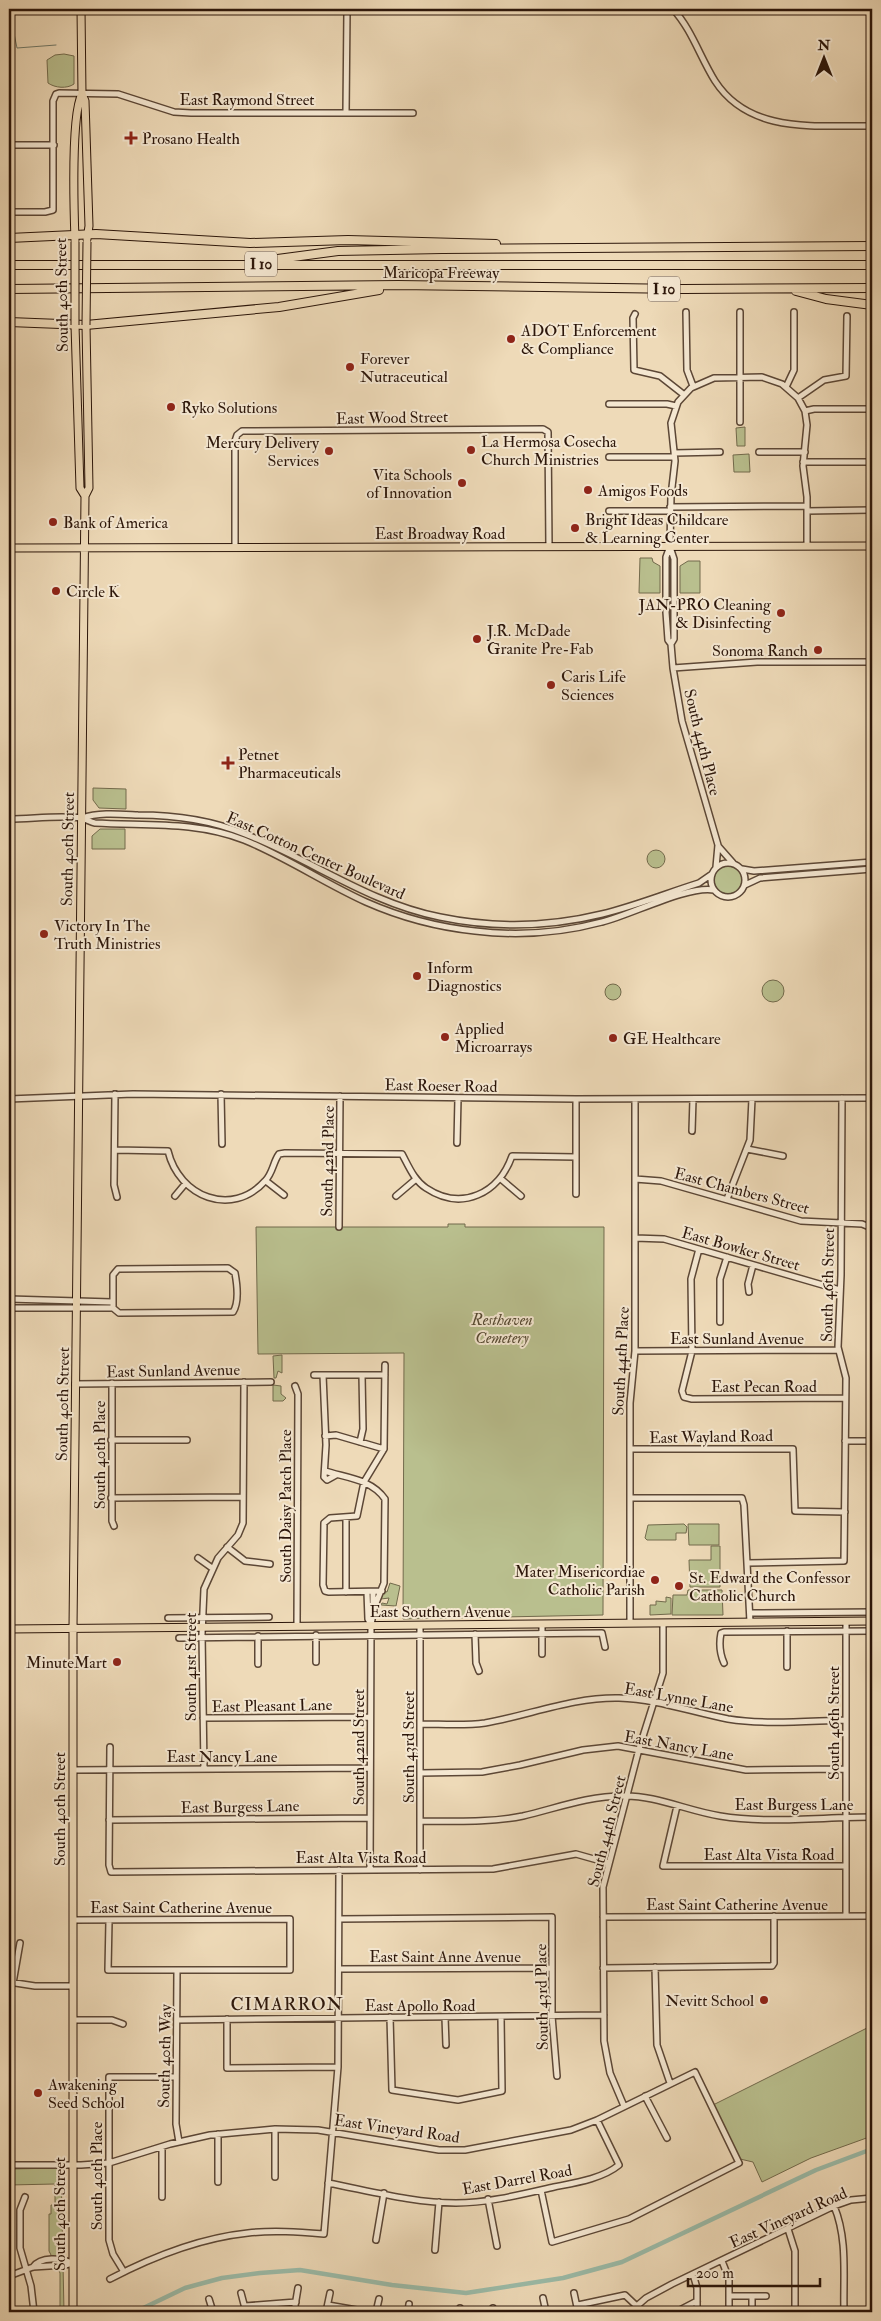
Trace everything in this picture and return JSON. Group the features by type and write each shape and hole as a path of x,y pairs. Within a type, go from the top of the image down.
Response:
{"highway":[{"path":"9,238 88,238 139,235 182,240 250,243 348,240 504,244 546,248"},
{"path":"232,264 338,251 872,246"},
{"name":"Maricopa Freeway","path":"9,265 872,265"},
{"path":"9,322 86,325 297,305 365,291 387,290 398,285"},
{"name":"Maricopa Freeway","path":"9,289 398,285 683,289 872,288"},
{"path":"784,288 826,299 872,305"}],"main road":[{"name":"South 40th Street","path":"72,2312 75,1384 85,496 89,488 86,325 88,238 86,123 85,101 82,94 82,9"},
{"name":"South 40th Street","path":"82,94 78,101 75,151 74,238 80,488 85,496"},
{"name":"East Broadway Road","path":"9,548 872,546"},
{"name":"East Southern Avenue","path":"9,1629 872,1621"}],"street":[{"path":"82,9 347,11 365,9"},
{"path":"673,9 685,24 719,87 744,110 762,119 784,124 872,126"},
{"path":"346,112 347,11"},
{"path":"9,212 44,212 53,210 54,98 56,94 82,94"},
{"name":"East Raymond Street","path":"82,94 118,94 174,112 190,113 413,113"},
{"path":"9,145 54,145"},
{"path":"686,312 687,373 693,386"},
{"path":"740,312 740,422"},
{"path":"786,387 794,370 794,312"},
{"path":"634,314 634,370 657,375 683,394 693,386 714,378 740,377 767,378 786,387 798,398 805,411 808,428 803,462 807,509 807,546"},
{"path":"798,398 824,380 846,376 847,316"},
{"name":"South 44th Place","path":"683,394 676,406 671,427 674,455 670,509 670,546 674,559 674,640 671,644 673,668 690,754 718,845 733,864"},
{"path":"609,404 667,404 676,406"},
{"path":"805,411 872,409"},
{"name":"East Wood Street","path":"235,547 235,441 237,435 248,430 543,429 548,432 549,547"},
{"path":"609,457 720,452"},
{"path":"759,452 804,452"},
{"path":"803,462 871,462"},
{"path":"609,511 670,509 871,510"},
{"path":"673,668 732,663 872,662"},
{"name":"East Cotton Center Boulevard","path":"81,818 93,814 143,815 217,824 274,846 368,895 419,913 478,923 530,925 578,919 631,906 704,881 712,874"},
{"path":"9,819 81,818"},
{"name":"East Cotton Center Boulevard","path":"81,818 93,822 182,825 219,832 272,853 390,912 434,924 475,931 531,933 578,927 610,920 700,890 714,890 721,896 731,897 756,878 872,869"},
{"name":"South 44th Place","path":"716,867 718,845"},
{"path":"714,890 711,882 712,874 716,867 723,864 733,864 742,869 754,871 872,862"},
{"path":"782,876 792,872 814,871 821,867"},
{"path":"742,869 745,885"},
{"path":"115,1094 114,1185 117,1197"},
{"name":"East Roeser Road","path":"9,1099 115,1094 576,1099 872,1098"},
{"path":"221,1094 222,1144"},
{"name":"South 42nd Place","path":"339,1227 340,1096"},
{"path":"457,1143 458,1098"},
{"name":"South 46th Street","path":"748,1563 844,1561 846,1378 838,1350 842,1098"},
{"path":"576,1099 576,1194"},
{"name":"South 44th Place","path":"630,1623 630,1402 635,1351 635,1099"},
{"path":"692,1131 693,1099"},
{"path":"727,1199 747,1149 752,1131 752,1099"},
{"path":"747,1149 783,1156"},
{"path":"115,1150 168,1152 172,1165 185,1184 197,1193 216,1200 237,1198 254,1191 266,1180 279,1154 402,1154 416,1179 426,1188 443,1196 461,1198 479,1195 492,1188 501,1179 512,1156 576,1157"},
{"path":"396,1196 416,1179"},
{"path":"501,1179 521,1196"},
{"name":"East Chambers Street","path":"635,1179 661,1180 801,1222 862,1224 872,1228"},
{"path":"266,1180 284,1195"},
{"path":"175,1196 185,1184"},
{"name":"East Bowker Street","path":"635,1238 664,1239 840,1290"},
{"path":"692,1351 691,1279 698,1249"},
{"path":"720,1322 720,1279 727,1257"},
{"path":"749,1292 748,1284 753,1265"},
{"path":"9,1300 113,1307 232,1312 236,1305 236,1279 232,1270 185,1268 115,1270 113,1307"},
{"path":"9,1308 76,1304"},
{"name":"East Sunland Avenue","path":"635,1351 838,1350"},
{"name":"East Pecan Road","path":"692,1351 682,1391 684,1397 692,1399 845,1398"},
{"path":"325,1471 364,1482 378,1489 386,1499 384,1581 382,1591 325,1591 323,1585 324,1525 328,1519 357,1516 364,1482 384,1449 385,1365"},
{"path":"314,1375 385,1375"},
{"path":"323,1375 325,1479 327,1480 336,1475"},
{"path":"360,1442 363,1429 362,1375"},
{"name":"South 41st Street","path":"204,1769 202,1618 204,1589 212,1568 238,1535 243,1523 244,1382"},
{"name":"East Sunland Avenue","path":"75,1384 271,1382"},
{"name":"South 40th Place","path":"112,1383 111,1498 114,1526"},
{"name":"South Daisy Patch Place","path":"295,1386 298,1394 297,1626"},
{"path":"325,1436 336,1435 384,1449"},
{"path":"111,1440 187,1440"},
{"path":"845,1441 872,1442"},
{"name":"East Wayland Road","path":"630,1449 793,1449 794,1511 845,1512"},
{"path":"111,1498 243,1497"},
{"path":"630,1498 742,1498 748,1563 750,1622"},
{"path":"346,1518 346,1592"},
{"path":"227,1547 246,1562 270,1564"},
{"path":"198,1558 212,1568"},
{"name":"South 42nd Street","path":"374,1608 382,1591"},
{"name":"South 42nd Street","path":"370,1592 374,1608 370,1635 370,1869"},
{"name":"South 42nd Street","path":"370,1592 368,1619 371,1625"},
{"path":"750,1613 872,1612"},
{"path":"168,1618 269,1617"},
{"name":"South 46th Street","path":"846,1621 846,1916"},
{"name":"South 44th Street","path":"624,2106 610,2073 604,2041 603,1888 608,1863 663,1673 663,1623"},
{"path":"542,1624 542,1654"},
{"name":"South 43rd Street","path":"420,1625 420,1870"},
{"path":"724,1663 720,1654 721,1633 872,1630"},
{"path":"787,1631 787,1668"},
{"name":"East Southern Avenue","path":"179,1638 202,1636 602,1633 605,1646"},
{"path":"475,1634 476,1663 479,1671"},
{"path":"316,1635 316,1662"},
{"path":"258,1636 258,1664"},
{"name":"East Lynne Lane","path":"420,1724 483,1723 594,1699 620,1698 654,1702 751,1722 846,1720"},
{"name":"East Pleasant Lane","path":"203,1718 370,1717"},
{"name":"East Nancy Lane","path":"420,1773 482,1772 520,1766 583,1750 618,1746 746,1770 846,1769"},
{"path":"109,1820 110,1747"},
{"name":"East Nancy Lane","path":"73,1770 370,1768"},
{"name":"East Burgess Lane","path":"420,1821 492,1821 522,1816 572,1801 627,1796 720,1816 757,1819 872,1817"},
{"name":"East Alta Vista Road","path":"677,1806 663,1866 846,1866"},
{"name":"East Burgess Lane","path":"109,1820 370,1818"},
{"name":"East Alta Vista Road","path":"109,1820 109,1866 111,1872 493,1869 576,1854 608,1863"},
{"path":"110,2279 170,2252 211,2239 248,2233 290,2232 324,2234 338,2067 340,2018 339,1870"},
{"path":"603,1968 772,1966 774,1963 774,1916"},
{"name":"East Saint Catherine Avenue","path":"603,1917 872,1916"},
{"name":"South 43rd Place","path":"339,1919 552,1917 552,2016 557,2076"},
{"name":"East Saint Catherine Avenue","path":"73,1920 290,1919 290,1970 177,1970"},
{"path":"108,1920 108,1970 177,1970"},
{"path":"20,1943 11,1982 35,1986 73,1986"},
{"path":"655,1967 657,2045 670,2083"},
{"name":"East Saint Anne Avenue","path":"339,1969 552,1968"},
{"name":"South 40th Way","path":"177,1970 176,2124 179,2142"},
{"name":"East Apollo Road","path":"177,2020 604,2015"},
{"path":"390,2018 392,2090 458,2100 502,2092 501,2017"},
{"path":"445,2018 446,2045"},
{"path":"227,2019 227,2068 338,2067"},
{"path":"73,2020 112,2020 123,2024"},
{"name":"East Vineyard Road","path":"9,2165 109,2163 162,2146 230,2130 275,2129 333,2132 439,2150 465,2150 558,2134 597,2120 695,2072 740,2163 629,2219 552,2242 541,2190"},
{"name":"South 40th Place","path":"124,2272 113,2254 109,2240 109,2077 176,2077"},
{"path":"645,2096 666,2138"},
{"name":"East Darrel Road","path":"328,2183 439,2202 467,2202 541,2190 589,2178 619,2166 597,2120"},
{"path":"275,2129 275,2177"},
{"path":"218,2134 218,2182"},
{"path":"162,2146 162,2197"},
{"path":"376,2240 384,2193"},
{"path":"25,2197 20,2210 20,2248 32,2291 34,2312"},
{"name":"East Vineyard Road","path":"636,2305 693,2274 834,2206 851,2200 872,2198"},
{"path":"488,2199 497,2246"},
{"path":"435,2250 439,2202"},
{"path":"834,2206 841,2222 843,2240 844,2312"},
{"path":"788,2229 795,2251 795,2312"},
{"path":"9,2276 33,2267 42,2260 49,2262 65,2260 72,2263"},
{"path":"722,2261 728,2279 729,2312"},
{"path":"693,2274 698,2301 697,2310"},
{"path":"294,2312 298,2288"},
{"path":"240,2293 246,2309 296,2302"},
{"path":"326,2312 330,2293"},
{"path":"574,2293 578,2312"},
{"path":"578,2305 625,2295 643,2312"},
{"path":"729,2296 766,2296"},
{"path":"752,2296 752,2312"},
{"path":"544,2298 546,2312"},
{"path":"209,2299 212,2312"},
{"path":"376,2312 379,2299"},
{"path":"676,2312 698,2301"},
{"path":"408,2312 409,2304"},
{"path":"328,2305 368,2312"},
{"path":"630,2312 636,2305"}],"green space":[{"path":"55,55 74,56 74,84 65,87 54,86 48,83 47,60"},
{"path":"745,427 745,446 737,446 736,428"},
{"path":"749,454 750,472 734,472 733,455"},
{"path":"640,558 652,558 653,562 660,566 660,593 639,593"},
{"path":"688,561 700,561 700,593 680,593 680,566"},
{"path":"93,788 126,789 126,809 99,808 93,800"},
{"path":"100,829 125,829 125,849 92,849 92,836"},
{"path":"656,850 662,853 665,859 662,865 656,868 650,865 647,859 650,853"},
{"path":"728,866 738,870 742,880 738,890 728,894 718,890 714,880 718,870"},
{"path":"769,980 777,980 784,987 784,995 777,1002 769,1002 762,995 762,987"},
{"path":"610,984 616,984 621,989 619,998 610,1000 605,995 605,989"},
{"name":"Resthaven Cemetery","path":"448,1224 465,1224 465,1227 604,1227 603,1615 403,1619 404,1353 258,1354 256,1227 448,1227"},
{"path":"282,1355 282,1373 278,1371 276,1378 274,1378 273,1356"},
{"path":"273,1385 281,1386 281,1394 286,1398 283,1401 273,1401"},
{"path":"684,1524 687,1527 686,1533 676,1533 676,1540 647,1540 645,1538 648,1525"},
{"path":"688,1524 719,1524 719,1545 689,1545"},
{"path":"711,1546 720,1546 720,1587 690,1587 689,1560 711,1560"},
{"path":"390,1583 400,1586 396,1606 381,1605 382,1603 387,1604 389,1598 381,1599 384,1591 387,1592"},
{"path":"688,1590 722,1590 723,1615 672,1615 673,1595 687,1595"},
{"path":"666,1597 671,1598 671,1614 650,1615 650,1605 656,1605 656,1601 666,1602"},
{"path":"872,2027 872,2136 811,2158 762,2182 753,2162 740,2159 713,2105"},
{"path":"61,2168 64,2312 60,2312 60,2273 49,2251 49,2214 51,2214 51,2205 55,2205 55,2184 9,2185 9,2169"}],"waterway":[{"path":"9,9 17,48 56,45"},
{"path":"135,2312 185,2288 222,2278 260,2273 300,2270 392,2285 466,2293 563,2278 622,2262 816,2170 872,2149"}],"place":[{"name":"Prosano Health","path":"131,138"},
{"name":"ADOT Enforcement & Compliance","path":"511,339"},
{"name":"Forever Nutraceutical","path":"350,367"},
{"name":"Ryko Solutions","path":"171,407"},
{"name":"La Hermosa Cosecha Church Ministries","path":"471,450"},
{"name":"Mercury Delivery Services","path":"329,451"},
{"name":"Vita Schools of Innovation","path":"462,483"},
{"name":"Amigos Foods","path":"588,490"},
{"name":"Bank of America","path":"53,522"},
{"name":"Bright Ideas Childcare & Learning Center","path":"575,528"},
{"name":"Circle K","path":"56,591"},
{"name":"JAN-PRO Cleaning & Disinfecting","path":"781,613"},
{"name":"J.R. McDade Granite Pre-Fab","path":"477,639"},
{"name":"Sonoma Ranch","path":"818,650"},
{"name":"Caris Life Sciences","path":"551,685"},
{"name":"Petnet Pharmaceuticals","path":"228,763"},
{"name":"Victory In The Truth Ministries","path":"44,934"},
{"name":"Inform Diagnostics","path":"417,976"},
{"name":"Applied Microarrays","path":"445,1037"},
{"name":"GE Healthcare","path":"613,1038"},
{"name":"Mater Misericordiae Catholic Parish","path":"655,1580"},
{"name":"St. Edward the Confessor Catholic Church","path":"679,1586"},
{"name":"MinuteMart","path":"117,1662"},
{"name":"Nevitt School","path":"764,2000"},
{"name":"Awakening Seed School","path":"38,2093"}],"district":[{"name":"CIMARRON","path":"287,2004"}]}
